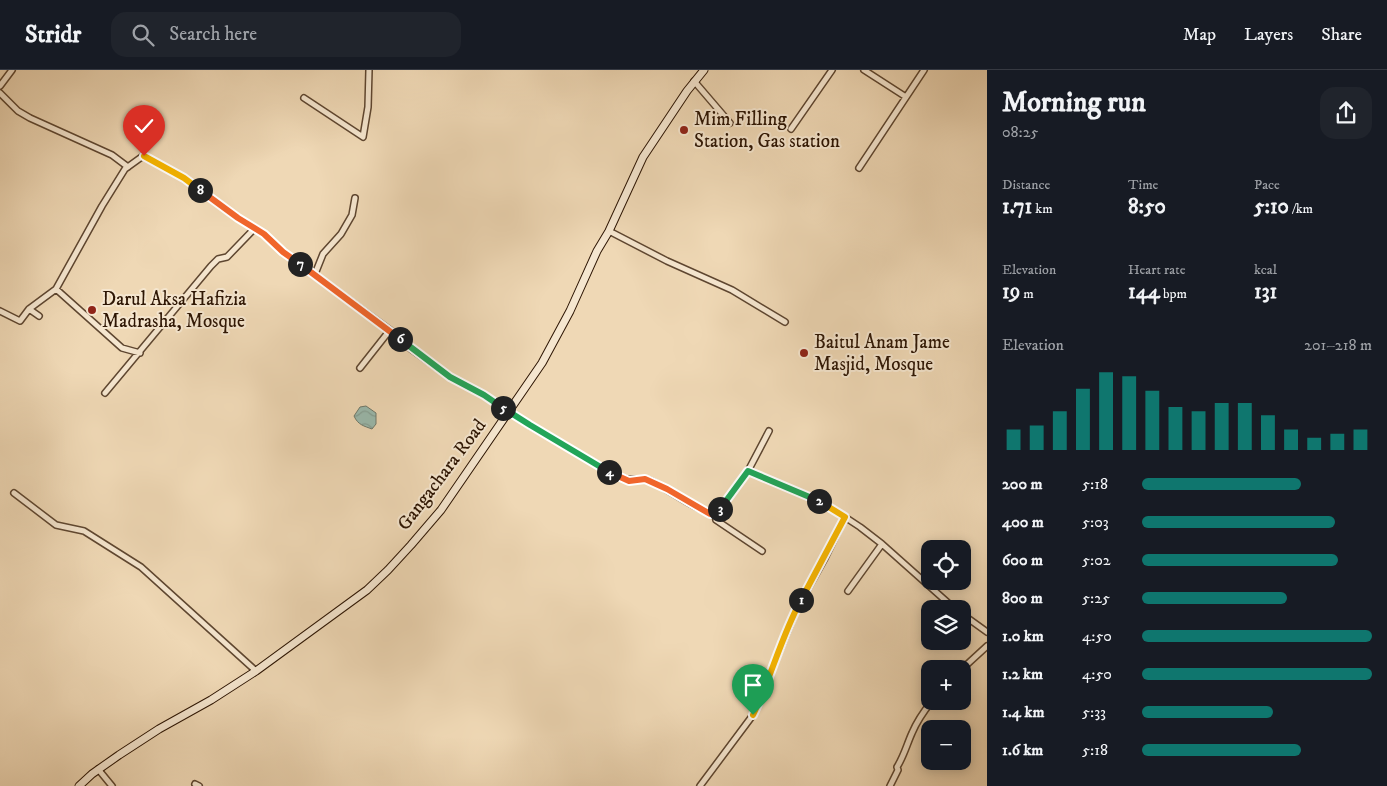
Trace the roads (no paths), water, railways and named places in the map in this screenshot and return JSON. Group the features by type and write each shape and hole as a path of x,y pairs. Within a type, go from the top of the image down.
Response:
{"main road":[{"name":"Gangachara Road","path":"79,786 98,769 159,729 211,700 256,671 367,590 388,570 441,510 542,363 570,311 643,157 694,81 704,70"}],"street":[{"path":"0,86 12,70"},
{"path":"304,98 363,137 368,107 369,70"},
{"path":"791,129 832,70"},
{"path":"864,70 906,97"},
{"path":"859,168 924,70"},
{"path":"694,81 730,123"},
{"path":"0,93 18,111 30,118 112,155 128,167"},
{"path":"0,311 20,321 29,309 56,289 102,206 125,170 144,156 184,178 264,234 283,252 390,330 450,377 484,395 509,412 617,476 629,481 645,479 667,489 705,511 715,514"},
{"path":"315,274 322,254 341,234 352,215 355,198"},
{"path":"105,393 210,266 218,259 227,257 254,228"},
{"path":"609,230 667,261 732,290 785,322"},
{"path":"56,289 122,348 140,353"},
{"path":"29,309 39,316"},
{"path":"360,368 390,330"},
{"path":"715,514 748,471 769,431"},
{"path":"748,471 822,502 845,517 882,544 897,560 944,600"},
{"path":"14,493 56,525 84,531 141,567 256,671"},
{"path":"715,514 716,520 762,551"},
{"path":"700,786 753,715 797,608 845,517"},
{"path":"848,591 882,544"},
{"path":"971,620 987,632"},
{"path":"971,661 987,646"},
{"path":"890,786 910,742 911,734 925,710"},
{"path":"98,769 112,786"}],"water":[{"path":"366,406 376,413 376,424 372,429 359,423 354,416 360,407"}],"place":[{"name":"Mim Filling Station, Gas station","path":"684,130"},
{"name":"Darul Aksa Hafizia Madrasha, Mosque","path":"92,310"},
{"name":"Baitul Anam Jame Masjid, Mosque","path":"804,353"}]}
